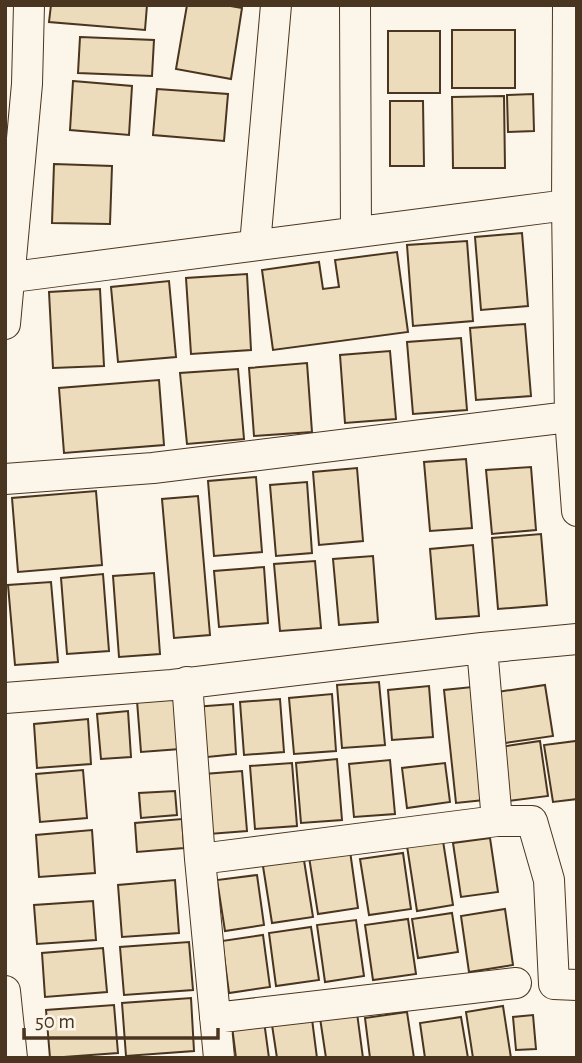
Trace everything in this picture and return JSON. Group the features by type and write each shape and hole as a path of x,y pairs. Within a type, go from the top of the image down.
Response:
{"street":[{"path":"5,324 16,85 29,5"},
{"path":"255,245 276,5"},
{"path":"355,5 356,232"},
{"path":"568,5 567,205 577,511"},
{"path":"7,278 567,205"},
{"path":"5,479 152,468 573,416"},
{"path":"5,698 172,685 577,639"},
{"path":"482,648 496,821"},
{"path":"187,682 219,1058"},
{"path":"200,859 496,821 532,821 563,880 554,984 577,985"},
{"path":"215,1018 516,983"},
{"path":"5,991 12,1058"}],"building":[{"path":"51,5 147,5 145,30 49,22"},
{"path":"187,5 242,8 231,79 176,69"},
{"path":"452,30 515,30 515,88 452,88"},
{"path":"388,31 440,31 440,93 388,93"},
{"path":"80,37 154,40 152,76 78,73"},
{"path":"73,81 132,86 129,135 70,130"},
{"path":"157,89 228,94 224,141 153,135"},
{"path":"533,94 534,131 508,132 507,95"},
{"path":"504,96 505,168 453,168 452,97"},
{"path":"390,101 423,101 424,166 390,166"},
{"path":"54,164 112,166 110,224 52,223"},
{"path":"522,233 528,306 481,310 475,237"},
{"path":"467,241 473,321 413,326 407,245"},
{"path":"397,252 408,332 273,350 262,270 319,262 323,289 339,287 335,260"},
{"path":"247,274 251,350 191,354 186,278"},
{"path":"169,281 176,357 118,362 111,287"},
{"path":"100,289 104,366 53,368 49,292"},
{"path":"525,324 531,396 476,400 470,328"},
{"path":"461,338 467,410 413,414 407,342"},
{"path":"390,351 396,419 345,423 340,355"},
{"path":"307,363 312,432 254,436 249,368"},
{"path":"238,369 244,439 187,444 180,373"},
{"path":"159,380 164,445 64,453 59,388"},
{"path":"466,459 472,528 430,531 424,462"},
{"path":"531,467 536,530 492,534 486,470"},
{"path":"357,468 363,541 319,545 313,472"},
{"path":"256,477 262,552 214,556 208,481"},
{"path":"307,482 312,553 276,556 270,485"},
{"path":"96,491 102,565 18,572 12,498"},
{"path":"198,496 210,635 174,638 162,499"},
{"path":"541,534 547,605 498,609 492,538"},
{"path":"473,545 479,616 436,619 430,549"},
{"path":"373,556 378,622 339,625 333,559"},
{"path":"315,561 321,628 280,631 274,564"},
{"path":"264,567 268,623 219,627 214,571"},
{"path":"154,573 160,654 119,657 113,576"},
{"path":"103,574 109,651 67,654 61,578"},
{"path":"51,582 58,662 15,665 8,585"},
{"path":"379,682 385,745 342,748 337,685"},
{"path":"545,685 553,736 505,743 497,692"},
{"path":"429,686 433,737 392,740 388,690"},
{"path":"472,687 484,800 456,803 444,690"},
{"path":"332,694 336,751 294,754 289,698"},
{"path":"176,699 180,749 141,752 137,701"},
{"path":"280,699 284,752 244,755 240,702"},
{"path":"233,704 236,754 198,758 194,707"},
{"path":"128,711 131,757 101,759 97,714"},
{"path":"88,719 91,764 37,768 34,724"},
{"path":"540,741 548,796 508,801 500,747"},
{"path":"576,741 577,799 553,802 544,745"},
{"path":"337,759 342,820 301,823 296,763"},
{"path":"390,760 395,814 354,817 349,764"},
{"path":"292,763 297,826 255,829 250,766"},
{"path":"445,763 450,802 407,808 402,768"},
{"path":"83,770 87,818 40,822 36,774"},
{"path":"242,771 247,831 209,834 204,774"},
{"path":"175,791 177,815 141,818 139,793"},
{"path":"182,819 184,848 137,852 135,823"},
{"path":"92,830 95,873 39,877 36,835"},
{"path":"490,838 498,892 461,897 453,843"},
{"path":"443,841 453,905 417,911 407,846"},
{"path":"350,851 358,908 318,914 309,857"},
{"path":"403,853 411,909 369,915 360,859"},
{"path":"303,854 313,917 272,923 262,860"},
{"path":"257,875 264,925 225,931 217,880"},
{"path":"175,880 179,933 122,937 118,885"},
{"path":"93,901 96,940 37,944 34,905"},
{"path":"505,909 513,965 469,972 461,916"},
{"path":"452,913 458,952 418,958 412,919"},
{"path":"408,919 416,974 373,980 365,925"},
{"path":"356,920 364,976 325,982 317,925"},
{"path":"311,927 319,980 276,986 269,933"},
{"path":"263,935 270,987 229,993 222,941"},
{"path":"189,942 193,990 124,995 120,947"},
{"path":"103,948 107,992 45,997 42,953"},
{"path":"191,998 194,1051 126,1056 122,1003"},
{"path":"114,1005 118,1053 50,1058 46,1010"},
{"path":"503,1006 511,1058 473,1058 466,1012"},
{"path":"407,1012 414,1058 370,1058 365,1018"},
{"path":"357,1013 363,1058 326,1058 320,1018"},
{"path":"533,1015 536,1049 516,1050 513,1017"},
{"path":"461,1017 468,1058 425,1058 420,1023"},
{"path":"312,1019 317,1058 277,1058 272,1025"},
{"path":"264,1021 269,1058 236,1058 232,1026"}]}
